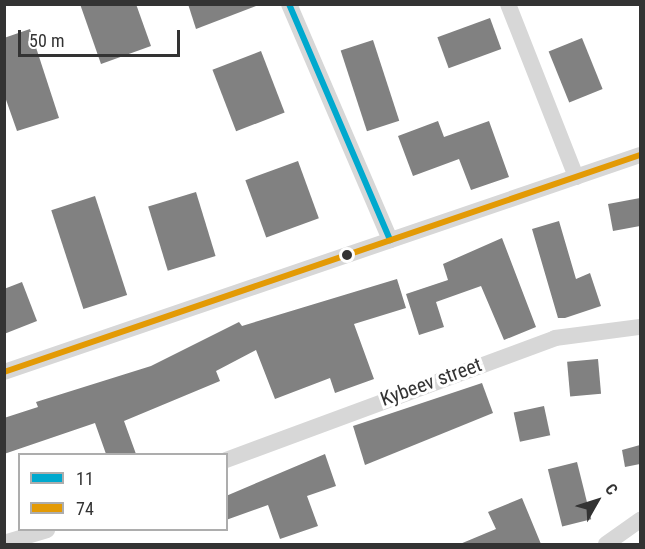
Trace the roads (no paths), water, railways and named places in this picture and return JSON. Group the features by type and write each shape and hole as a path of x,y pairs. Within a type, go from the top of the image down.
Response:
{"street":[{"path":"289,4 390,240"},
{"path":"508,4 576,177"},
{"path":"4,372 640,155"},
{"name":"Kybeev street","path":"228,459 555,338 640,327"},
{"path":"606,544 640,520"},
{"path":"4,543 44,531"}]}
